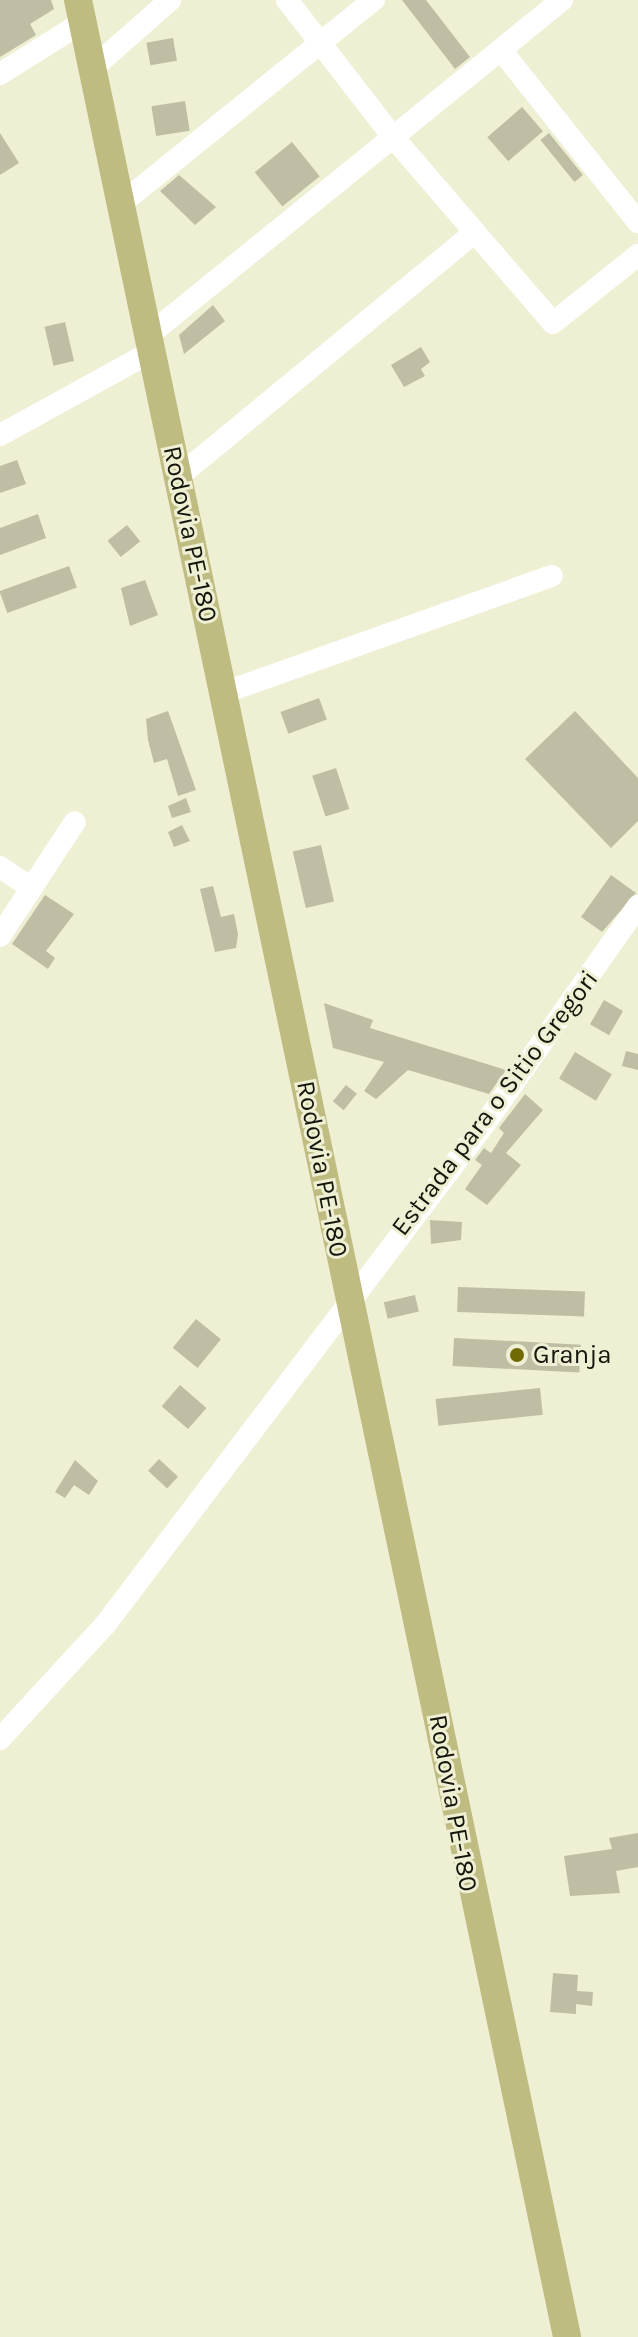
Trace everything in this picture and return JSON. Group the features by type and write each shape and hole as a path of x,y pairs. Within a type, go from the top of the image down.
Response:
{"main road":[{"name":"Rodovia PE-180","path":"80,11 567,2337"}],"street":[{"path":"93,68 170,0"},
{"path":"287,0 393,137 553,323 638,255"},
{"path":"122,203 374,0"},
{"path":"0,435 151,343 393,137 562,0"},
{"path":"0,74 80,11"},
{"path":"501,50 638,222"},
{"path":"178,477 475,232"},
{"path":"223,693 552,576"},
{"path":"0,936 75,822"},
{"path":"0,867 31,888"},
{"name":"Estrada para o Sitio Gregori","path":"0,1739 105,1625 348,1298 627,940 638,906"}],"building":[{"path":"0,0 51,0 54,9 30,24 36,35 0,57"},
{"path":"402,0 426,0 470,57 455,69"},
{"path":"173,38 177,61 150,65 146,43"},
{"path":"185,101 190,131 156,136 151,106"},
{"path":"522,107 543,131 508,161 487,137"},
{"path":"0,133 19,163 0,175"},
{"path":"549,133 583,175 574,182 540,140"},
{"path":"292,142 320,176 282,206 255,172"},
{"path":"179,175 216,207 195,225 160,191"},
{"path":"213,305 225,321 184,354 179,335"},
{"path":"65,322 74,361 54,366 45,327"},
{"path":"421,347 430,362 421,369 425,376 404,387 391,365"},
{"path":"17,460 26,484 0,493 0,466"},
{"path":"38,514 46,538 0,555 0,528"},
{"path":"127,525 140,541 121,557 108,541"},
{"path":"69,566 77,588 7,613 0,591"},
{"path":"145,580 158,615 130,626 121,588"},
{"path":"319,698 327,720 288,734 280,712"},
{"path":"168,711 196,790 178,796 167,759 154,763 148,740 146,719"},
{"path":"575,711 638,778 638,821 611,848 525,759"},
{"path":"336,768 349,809 326,817 312,776"},
{"path":"186,798 191,812 172,818 168,806"},
{"path":"182,825 190,841 174,847 168,832"},
{"path":"321,845 334,902 306,908 293,852"},
{"path":"611,875 636,893 602,932 581,917"},
{"path":"213,886 221,917 234,914 238,934 236,948 215,952 200,889"},
{"path":"45,895 74,914 46,951 55,958 48,969 12,944"},
{"path":"604,1000 623,1011 609,1035 590,1024"},
{"path":"324,1003 373,1020 370,1028 506,1070 489,1094 408,1070 376,1099 364,1091 384,1062 333,1048"},
{"path":"626,1051 638,1054 638,1070 622,1066"},
{"path":"575,1052 612,1074 596,1101 559,1079"},
{"path":"346,1085 357,1094 344,1110 333,1101"},
{"path":"525,1094 543,1110 506,1153 521,1165 487,1205 465,1189 482,1165 475,1160 484,1148 491,1153 504,1133 499,1128"},
{"path":"430,1220 462,1222 461,1240 431,1244"},
{"name":"Granja","path":"458,1287 585,1291 584,1316 457,1312"},
{"path":"415,1295 419,1312 388,1319 384,1302"},
{"path":"196,1319 221,1339 198,1368 173,1348"},
{"name":"Granja","path":"454,1338 581,1345 579,1373 453,1366"},
{"path":"180,1385 206,1408 188,1429 162,1406"},
{"name":"Granja","path":"540,1388 543,1415 438,1426 436,1399"},
{"path":"159,1459 178,1477 167,1488 148,1471"},
{"path":"75,1460 98,1481 89,1495 74,1485 65,1498 55,1492"},
{"path":"638,1833 638,1867 616,1871 620,1893 570,1896 564,1856 612,1849 609,1838"},
{"path":"553,1973 578,1975 577,1991 593,1992 592,2006 576,2004 576,2014 550,2012"}],"place":[{"name":"Granja","path":"517,1355"}]}
